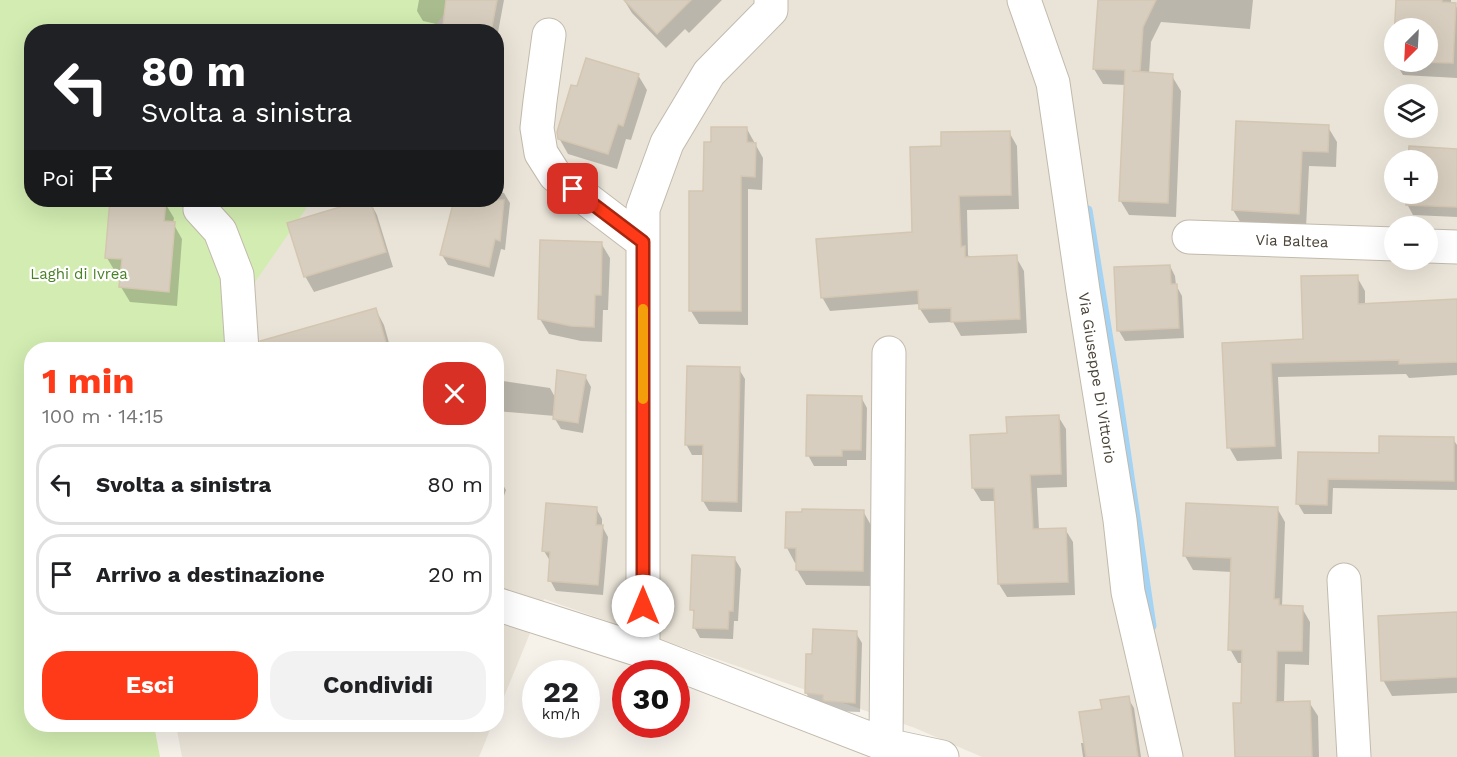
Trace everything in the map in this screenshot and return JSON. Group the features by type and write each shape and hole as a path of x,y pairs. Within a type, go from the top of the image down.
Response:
{"street":[{"path":"643,651 643,209 667,143 709,73 771,10 771,0"},
{"name":"Via Giuseppe Di Vittorio","path":"1024,0 1053,84 1120,520 1128,592 1166,757"},
{"path":"549,35 537,128 541,153 555,176 643,242"},
{"path":"200,207 220,231 237,275 241,342"},
{"name":"Via Baltea","path":"1189,237 1384,244"},
{"path":"1438,246 1457,247"},
{"path":"886,745 889,353"},
{"path":"1344,580 1354,757"},
{"path":"504,607 643,651 886,745 942,757"}],"shaded area":[{"path":"384,0 1457,0 1457,757 982,757 915,728 544,599 504,697 504,342 160,342 92,207 504,207 504,24 370,24"},
{"path":"177,732 489,732 479,757 182,757"}],"green space":[{"name":"Laghi di Ivrea","path":"0,0 455,0 436,24 24,24 24,207 307,207 253,285 230,342 24,342 24,732 155,732 160,757 0,757"}],"building":[{"path":"446,0 497,0 492,24 443,24"},
{"path":"624,0 691,0 657,34"},
{"path":"1098,0 1156,0 1143,27 1140,71 1132,71 1173,74 1168,203 1119,201 1125,70 1093,69"},
{"path":"1396,0 1442,0 1442,2 1456,3 1453,63 1438,63 1438,18 1395,18"},
{"path":"586,58 639,74 623,126 618,124 608,154 558,139 557,132 571,85 577,86"},
{"path":"1236,121 1329,125 1328,152 1302,151 1299,214 1232,210"},
{"path":"711,127 747,127 747,142 756,143 755,177 741,176 741,311 689,311 689,191 703,191 704,142 711,142"},
{"path":"1010,131 1011,195 959,196 961,247 965,246 965,257 1017,255 1020,319 951,322 951,308 919,309 918,290 821,298 816,239 912,232 910,147 941,146 941,132"},
{"path":"1409,146 1457,149 1457,207 1406,205 1438,204 1438,150 1409,150"},
{"path":"109,207 165,207 164,221 175,222 169,292 119,287 122,259 105,258"},
{"path":"340,207 372,207 386,252 304,277 287,223"},
{"path":"452,207 503,207 500,241 495,239 489,267 440,255"},
{"path":"540,240 602,242 601,295 595,295 594,327 571,326 538,319"},
{"path":"1170,265 1171,284 1177,284 1179,328 1117,331 1114,267"},
{"path":"1358,275 1358,304 1457,299 1457,362 1399,364 1399,360 1271,363 1275,446 1227,448 1222,343 1303,339 1301,276"},
{"path":"376,308 386,342 260,342"},
{"path":"687,366 740,367 737,502 702,501 703,445 685,445"},
{"path":"557,370 586,375 578,423 553,419"},
{"path":"807,395 862,396 861,450 842,450 842,456 806,456"},
{"path":"1059,415 1061,474 1030,475 1033,529 1066,528 1068,582 998,584 994,488 972,488 970,435 1007,433 1006,417"},
{"path":"1379,436 1454,437 1454,481 1328,479 1327,505 1296,504 1298,452 1379,453"},
{"path":"546,503 597,507 596,525 603,525 598,585 548,581 550,552 542,551"},
{"path":"1186,503 1278,507 1274,599 1279,599 1279,605 1303,606 1302,651 1277,651 1276,702 1310,701 1312,757 1235,757 1233,703 1241,703 1242,650 1228,650 1231,558 1183,556"},
{"path":"802,509 864,510 863,571 796,570 796,548 785,548 786,512 802,512"},
{"path":"692,555 735,557 733,611 729,611 728,629 693,628 694,610 690,610"},
{"path":"1457,612 1457,677 1381,681 1378,616"},
{"path":"813,629 857,631 855,703 825,701 823,695 805,693 806,654 812,654"},
{"path":"1129,696 1138,757 1086,757 1079,712 1102,709 1100,700"}],"waterway":[{"path":"1088,210 1152,626"}],"slow traffic":[{"path":"643,309 643,399"}],"route":[{"path":"573,189 643,242 643,606"}]}
